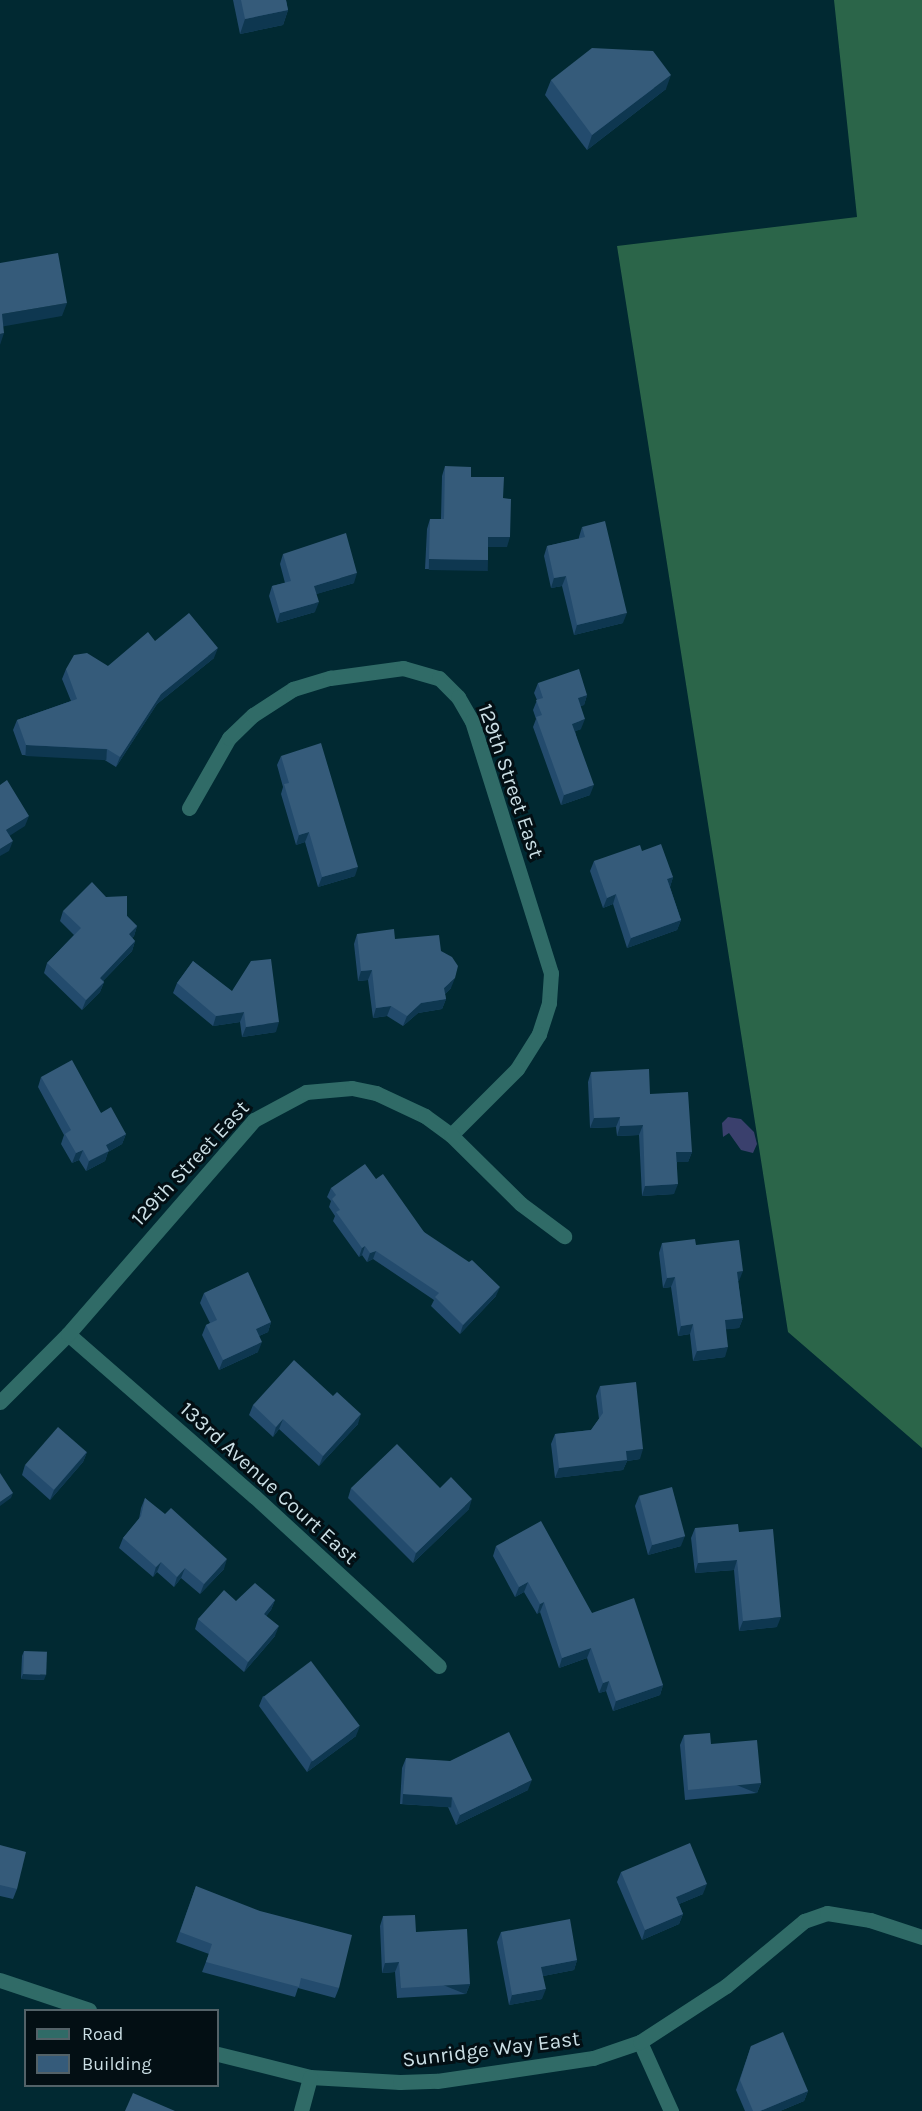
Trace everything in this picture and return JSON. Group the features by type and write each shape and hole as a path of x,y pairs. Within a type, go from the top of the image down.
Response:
{"street":[{"name":"129th Street East","path":"0,1402 68,1334 187,1195 266,1111 306,1092 352,1088 399,1102 451,1135 517,1069 533,1042 549,1003 551,973 472,721 458,698 439,678 404,668 330,678 293,688 252,715 229,738 189,808"},
{"path":"451,1135 521,1203 564,1236"},
{"name":"133rd Avenue Court East","path":"68,1334 254,1496 439,1666"},
{"name":"Sunridge Way East","path":"219,2054 310,2077 437,2081 593,2058 640,2042 747,1969 804,1921 827,1913 870,1920 922,1937"},
{"path":"0,1980 85,2009"},
{"path":"640,2042 671,2111"},
{"path":"301,2111 310,2077"}],"green space":[{"path":"834,0 922,0 922,1448 788,1332 617,246 857,217"}],"water":[{"path":"728,1117 741,1119 754,1132 757,1144 753,1153 741,1150 729,1133 723,1137 722,1123"}],"building":[{"path":"241,0 286,0 288,10 245,19"},
{"path":"592,48 653,51 671,75 592,135 551,80"},
{"path":"58,253 67,303 2,314 4,333 0,334 0,263"},
{"path":"445,466 471,467 471,477 504,477 503,498 511,499 510,537 488,537 488,560 429,559 430,519 444,519"},
{"path":"605,521 627,613 577,625 566,576 554,578 547,546 585,537 582,527"},
{"path":"346,533 357,573 314,586 319,602 280,613 272,586 291,581 283,554"},
{"path":"189,613 218,648 161,694 120,757 107,749 26,745 17,720 77,699 66,669 74,655 87,653 108,666 148,632 155,641"},
{"path":"579,669 587,695 578,698 585,719 572,724 594,785 564,795 536,717 542,715 536,700 543,698 538,683"},
{"path":"321,743 358,867 322,877 309,832 299,835 284,784 289,783 281,756"},
{"path":"7,780 29,816 6,830 13,841 0,849 0,785"},
{"path":"661,844 673,877 667,879 681,920 631,938 616,894 607,898 594,861 640,845 642,851"},
{"path":"92,882 106,897 127,896 127,916 137,926 129,934 135,941 100,978 104,982 86,1000 47,963 81,928 63,911"},
{"path":"394,929 395,939 439,935 441,951 452,957 458,966 455,978 444,988 446,999 421,1003 407,1016 391,1006 376,1008 372,970 361,971 357,934"},
{"path":"271,959 279,1022 246,1027 244,1012 216,1016 177,983 193,961 232,991 251,961"},
{"path":"72,1060 101,1113 111,1107 126,1134 106,1145 109,1151 89,1161 83,1150 76,1153 65,1134 71,1130 41,1077"},
{"path":"649,1069 650,1094 688,1092 692,1152 676,1152 678,1184 645,1186 643,1125 620,1126 620,1117 594,1118 591,1072"},
{"path":"365,1164 376,1179 383,1174 424,1232 469,1262 472,1260 500,1287 463,1325 435,1297 439,1293 376,1251 370,1253 365,1246 362,1248 336,1212 340,1210 332,1199 336,1195 331,1188"},
{"path":"695,1239 696,1245 739,1240 743,1271 737,1272 743,1318 725,1320 728,1347 697,1351 693,1324 681,1326 675,1277 667,1278 662,1243"},
{"path":"248,1272 271,1322 256,1329 262,1342 223,1360 206,1325 217,1320 204,1293"},
{"path":"294,1360 333,1396 337,1392 361,1414 323,1456 283,1419 276,1427 253,1405"},
{"path":"636,1382 643,1449 626,1451 627,1460 559,1468 555,1434 591,1430 603,1413 600,1386"},
{"path":"58,1427 87,1452 54,1490 25,1465"},
{"path":"397,1444 440,1488 451,1477 472,1499 416,1553 351,1488"},
{"path":"0,1473 13,1493 0,1502"},
{"path":"672,1487 685,1536 652,1545 639,1496"},
{"path":"145,1498 165,1514 171,1508 227,1559 204,1584 185,1568 177,1577 161,1562 156,1567 123,1538 141,1516"},
{"path":"541,1521 592,1613 634,1598 663,1685 616,1701 609,1681 603,1683 591,1648 562,1658 544,1602 540,1604 528,1582 519,1587 496,1546"},
{"path":"738,1524 739,1532 773,1529 781,1617 743,1621 737,1560 698,1563 695,1528"},
{"path":"255,1583 275,1600 264,1614 279,1626 248,1662 198,1619 224,1590 236,1601"},
{"path":"24,1651 47,1652 46,1675 23,1674"},
{"path":"311,1661 360,1726 313,1761 264,1697"},
{"path":"509,1732 532,1780 460,1815 452,1797 403,1794 406,1758 450,1761"},
{"path":"710,1733 711,1744 757,1740 761,1783 688,1790 684,1735"},
{"path":"690,1843 707,1884 676,1897 683,1914 645,1930 621,1872"},
{"path":"0,1845 26,1852 17,1889 0,1885"},
{"path":"196,1886 260,1911 352,1935 339,1988 301,1978 299,1987 206,1962 212,1944 180,1932"},
{"path":"415,1915 416,1932 467,1929 470,1984 401,1988 399,1962 385,1963 383,1916"},
{"path":"570,1919 577,1960 541,1967 546,1989 512,1995 501,1932"},
{"path":"783,2032 808,2091 760,2111 753,2111 740,2080 751,2046"},
{"path":"133,2093 175,2111 125,2111"}]}
